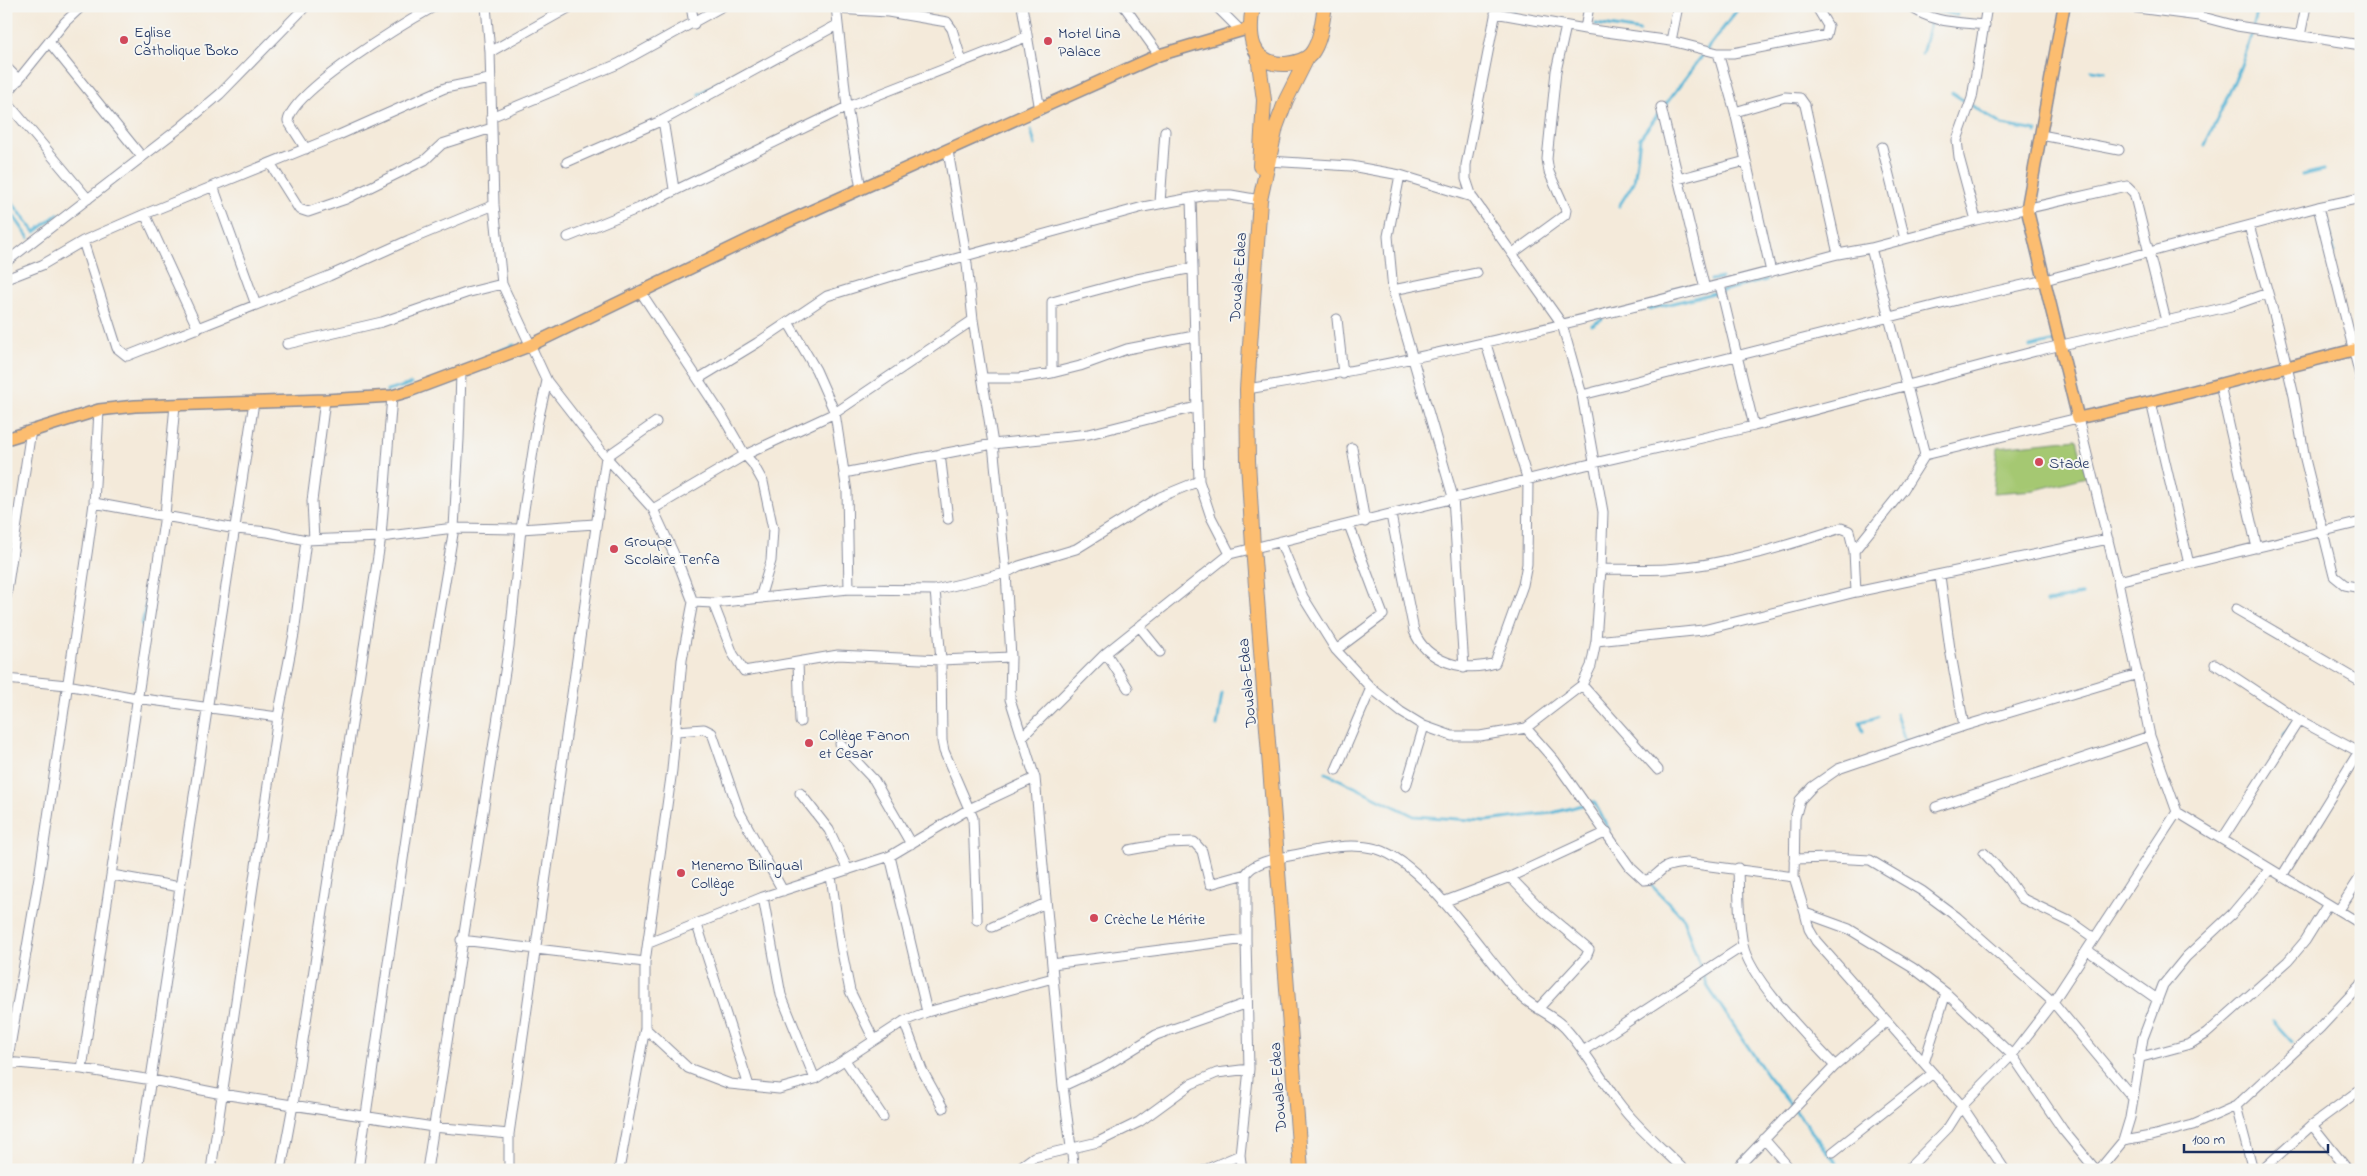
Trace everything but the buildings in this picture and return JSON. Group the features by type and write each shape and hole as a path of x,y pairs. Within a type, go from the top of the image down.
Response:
{"highway":[{"path":"1253,6 1245,29 1258,56 1264,100 1260,197"},
{"path":"1260,197 1268,160 1286,100 1318,40 1325,6"},
{"path":"1258,56 1265,61 1278,64 1292,63 1307,58"},
{"name":"Douala-Edea","path":"1260,197 1247,389 1248,461 1252,547 1301,1170"}],"main road":[{"path":"2064,6 2027,209 2078,418 2220,385 2286,366 2357,349"},
{"path":"6,439 99,410 135,406 392,396 461,373 530,346 640,292 861,189 948,152 1159,55 1245,29"}],"street":[{"path":"6,96 65,22 82,6"},
{"path":"6,262 220,94 306,6"},
{"path":"306,149 288,121 289,113 296,103 392,30 435,6"},
{"path":"486,6 490,52 489,79 494,205 502,284 547,381 606,457 653,509 679,565 693,602 682,660 677,731 645,962 645,1028 620,1170"},
{"path":"490,52 572,6"},
{"path":"691,6 694,24"},
{"path":"491,117 604,70 694,24 722,6"},
{"path":"1022,6 1040,110"},
{"path":"1124,6 1159,55"},
{"path":"1216,6 1245,29"},
{"path":"1585,30 1589,6"},
{"path":"1671,41 1678,6"},
{"path":"1280,541 1303,597 1336,650 1371,688 1401,712 1424,726 1452,736 1480,736 1526,728 1582,685 1591,666 1596,641 1601,569 1602,512 1582,396 1562,324 1472,197 1466,179 1466,164 1496,10 1585,30 1671,41 1718,53 1733,53 1826,36 1828,26 1816,6"},
{"path":"1910,6 1919,14 1938,20 1985,25"},
{"path":"1976,220 1958,157 1958,140 1972,98 1987,6"},
{"path":"2122,6 2199,16 2237,26 2361,45"},
{"path":"2195,6 2199,16"},
{"path":"2300,36 2306,6"},
{"path":"861,189 847,107 836,8 888,12 947,22 952,28 962,62"},
{"path":"567,162 663,120 837,25"},
{"path":"1513,253 1564,215 1566,210 1549,172 1547,159 1556,70 1566,26"},
{"path":"568,237 637,209 674,189 847,107 1026,37"},
{"path":"49,42 142,157"},
{"path":"1718,53 1735,112 1771,272"},
{"path":"6,67 19,80"},
{"path":"6,279 42,265 83,241 145,214 306,149 445,88 489,79"},
{"path":"1735,112 1785,97 1800,98 1805,105 1838,254"},
{"path":"6,101 88,199"},
{"path":"1661,107 1705,289"},
{"path":"663,120 674,189"},
{"path":"270,163 299,209 308,212 346,199 426,160 442,144 492,128"},
{"path":"1160,204 1164,131"},
{"path":"2041,135 2119,150"},
{"path":"1882,147 1905,239"},
{"path":"948,152 966,256 973,320 984,378 993,444 1006,573 1011,657 1010,700 1035,778 1063,1086 1074,1170"},
{"path":"1268,160 1352,166 1400,176 1472,197"},
{"path":"1678,178 1746,161"},
{"path":"1400,176 1388,236 1393,290 1453,498 1464,668"},
{"path":"212,186 256,305"},
{"path":"1247,389 1343,374 1486,344 1838,254 1871,248 1976,220 2127,186 2134,193 2166,321"},
{"path":"698,379 827,296 966,256 1160,204 1221,194 1260,197"},
{"path":"1582,396 1737,355 2045,280 2360,196"},
{"path":"1191,198 1198,481 1211,517 1230,554"},
{"path":"83,241 117,348 127,356 198,329 494,205"},
{"path":"2318,207 2357,349 2361,380"},
{"path":"145,214 198,329"},
{"path":"2250,226 2294,396 2305,459 2334,576 2345,585 2361,588"},
{"path":"1871,248 1925,455"},
{"path":"1052,373 1052,302 1137,279 1192,268"},
{"path":"1393,290 1478,273"},
{"path":"287,344 382,322 466,293 502,284"},
{"path":"1720,285 1754,426"},
{"path":"640,292 763,482 773,521 771,561 760,598"},
{"path":"1023,736 1106,652 1230,554 1252,547 1365,522 1594,463 1754,426 1998,360 2231,306 2268,293"},
{"path":"1337,318 1343,374"},
{"path":"653,509 745,455 835,413 973,320"},
{"path":"788,322 813,364 835,413 844,473 850,589"},
{"path":"984,378 1019,378 1052,373 1080,366 1126,349 1194,336"},
{"path":"1391,515 1414,631 1418,642 1446,662 1464,668 1486,666 1495,663 1523,585 1527,564 1528,481 1486,344"},
{"path":"358,1170 431,668 454,528 460,439 461,373"},
{"path":"427,1170 461,940 509,646 521,529 537,425 547,381"},
{"path":"2220,385 2257,548"},
{"path":"281,1170 294,1105 381,537 392,396"},
{"path":"211,1170 278,718 310,540 312,501 325,400"},
{"path":"137,1170 254,402"},
{"path":"2151,402 2189,564"},
{"path":"82,1069 112,875 136,698 165,515 175,405"},
{"path":"844,473 993,444 1089,434 1196,407"},
{"path":"99,410 94,503 40,871 7,1064 82,1069 294,1105 433,1126 509,1134"},
{"path":"1854,551 1903,490 1925,455 2078,418 2118,581 2150,736 2177,812 2223,838 2361,924"},
{"path":"518,1170 509,1168 509,1134 606,457 656,422"},
{"path":"6,596 31,430"},
{"path":"1352,448 1365,522"},
{"path":"940,454 948,518"},
{"path":"693,602 713,603 850,589 935,590 1006,573 1019,566 1076,549 1160,497 1198,481"},
{"path":"94,503 236,529 268,532 310,540 381,537 454,528 521,529 595,524"},
{"path":"2118,581 2361,522"},
{"path":"1336,650 1383,615 1349,526"},
{"path":"1601,569 1667,569 1714,562 1805,540 1841,528 1849,531 1854,551 1856,592"},
{"path":"1596,641 1703,630 1856,592 1940,576 2108,539"},
{"path":"1940,576 1950,650 1964,726"},
{"path":"935,590 941,660 942,741 944,751 973,818 977,920"},
{"path":"713,603 733,654 744,671 852,654 941,660 1011,657"},
{"path":"2236,609 2361,682"},
{"path":"1139,626 1160,652"},
{"path":"1106,652 1128,688"},
{"path":"798,662 800,722"},
{"path":"2215,664 2299,720 2360,751 2282,876"},
{"path":"2005,1170 1962,1106 1816,941 1809,930 1794,877 1795,818 1800,800 1812,787 1838,769 1964,726 2138,674"},
{"path":"6,679 67,685 136,698 278,718"},
{"path":"1582,685 1658,770"},
{"path":"1336,770 1371,688"},
{"path":"2223,838 2299,720"},
{"path":"1406,786 1424,726"},
{"path":"1526,728 1555,761 1630,867 1644,880 1651,879 1663,868 1674,864 1738,868 1794,877"},
{"path":"677,731 704,729 712,733 739,812 783,891"},
{"path":"1936,807 2150,736"},
{"path":"840,744 874,780 911,844"},
{"path":"649,943 763,898 890,856 969,809 1035,778"},
{"path":"800,793 829,830 848,870"},
{"path":"1907,1170 1918,1166 1948,1128 1962,1106 2012,1055 2053,1002 2177,812"},
{"path":"1443,902 1510,878 1607,832"},
{"path":"1128,850 1168,843 1194,842 1202,851 1210,884 1246,874 1252,867 1277,858 1333,847 1354,846 1377,849 1393,856 1410,868 1443,902 1520,995 1562,1025 1584,1051 1619,1103 1684,1170"},
{"path":"1984,853 2008,879 2021,898 2073,924 2094,938"},
{"path":"890,856 927,1012"},
{"path":"1794,859 1870,860 1922,891 1957,917 2053,1002 2133,1098"},
{"path":"1738,868 1743,946 1754,969 1783,1009 1835,1066"},
{"path":"1805,914 1849,929 1914,968 1946,993 2012,1055 2063,1130 2098,1170 2123,1141 2130,1118 2138,1058 2163,985 2176,968 2232,914 2270,869"},
{"path":"1242,1170 1240,1155 1249,1069 1246,874"},
{"path":"112,875 180,887"},
{"path":"831,876 841,947 850,991 874,1040"},
{"path":"2339,910 2361,876"},
{"path":"1510,878 1542,910 1589,950 1586,957 1538,1009"},
{"path":"763,898 781,995 815,1079"},
{"path":"992,927 1046,902"},
{"path":"2138,1058 2190,1044 2206,1034 2288,961 2305,941 2328,904"},
{"path":"697,925 749,1086"},
{"path":"1052,964 1246,938"},
{"path":"461,940 645,962"},
{"path":"1584,1051 1743,946"},
{"path":"2087,950 2157,999"},
{"path":"645,1028 688,1068 730,1084 779,1090 815,1079 904,1021 927,1012 1053,978"},
{"path":"2123,1141 2193,1125 2236,1106 2320,1028 2361,984"},
{"path":"1924,1063 1946,993"},
{"path":"1063,1086 1104,1067 1156,1035 1247,1003"},
{"path":"904,1021 922,1070 943,1108"},
{"path":"1735,1170 1835,1066 1887,1021"},
{"path":"845,1060 883,1117"},
{"path":"1016,1170 1034,1158 1098,1142 1139,1122 1191,1084 1218,1072 1249,1069"},
{"path":"1834,1152 1933,1073"},
{"path":"2262,1170 2312,1125 2361,1089"},
{"path":"2236,1106 2253,1170"},
{"path":"2312,1125 2348,1170"},
{"path":"1764,1139 1792,1170"},
{"path":"1205,1170 1240,1155"}],"green space":[{"name":"Stade","path":"2077,439 2086,477 2035,490 1993,493 1998,447"}],"waterway":[{"path":"1508,6 1514,10"},
{"path":"1619,206 1634,182 1640,138 1740,6"},
{"path":"2205,145 2243,60 2258,6"},
{"path":"1917,7 1957,15"},
{"path":"1922,54 1930,23"},
{"path":"1596,24 1640,31"},
{"path":"2092,70 2105,72"},
{"path":"699,94 723,80"},
{"path":"1952,93 2002,125 2037,131 2036,133"},
{"path":"1031,130 1035,145"},
{"path":"2302,175 2324,170"},
{"path":"6,195 35,232 58,214"},
{"path":"6,205 29,238"},
{"path":"2326,216 2331,237"},
{"path":"2332,243 2334,252"},
{"path":"1711,280 1721,278"},
{"path":"1649,309 1766,280"},
{"path":"1673,290 1686,287"},
{"path":"1592,325 1602,319"},
{"path":"2030,347 2056,341"},
{"path":"492,354 514,345"},
{"path":"387,391 411,384"},
{"path":"1826,402 1856,394"},
{"path":"2046,603 2082,594"},
{"path":"142,625 146,604"},
{"path":"1217,726 1222,693"},
{"path":"1896,713 1905,741 1919,737"},
{"path":"2284,735 2299,713"},
{"path":"1863,731 1860,722 1878,717"},
{"path":"1326,773 1414,816 1486,821 1552,813 1594,802 1609,830"},
{"path":"1647,881 1682,916 1708,987 1767,1075 1842,1170"},
{"path":"2273,1021 2292,1042"}],"place":[{"name":"Eglise Catholique Boko","path":"124,40"},
{"name":"Motel Lina Palace","path":"1048,41"},
{"name":"Stade","path":"2039,462"},
{"name":"Groupe Scolaire Tenfa","path":"614,549"},
{"name":"Collège Fanon et Cesar","path":"809,743"},
{"name":"Menemo Bilingual Collège","path":"681,873"},
{"name":"Crèche Le Mérite","path":"1094,918"}]}
